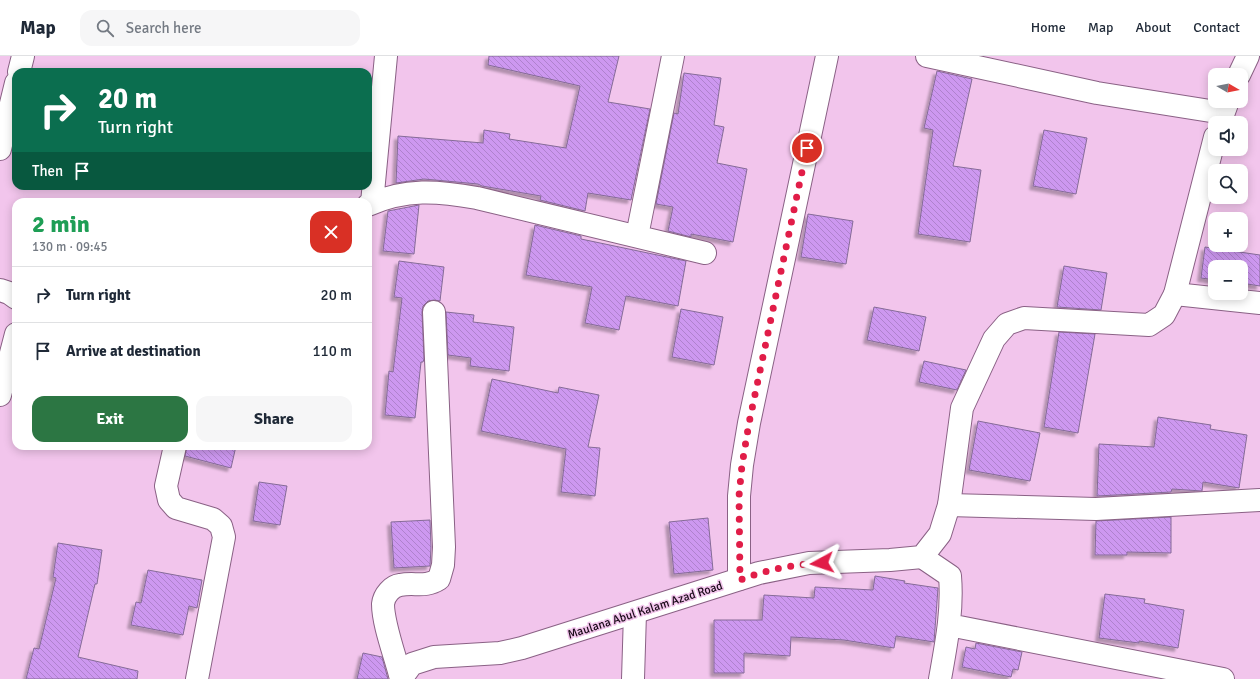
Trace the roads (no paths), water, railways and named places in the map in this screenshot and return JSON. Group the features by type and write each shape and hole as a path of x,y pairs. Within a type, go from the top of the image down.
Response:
{"street":[{"path":"20,68 23,56"},
{"path":"372,186 386,56"},
{"path":"637,236 673,56"},
{"path":"740,580 739,496 742,465 749,423 827,56"},
{"path":"927,56 1097,93 1224,112"},
{"path":"1242,68 1248,56"},
{"path":"0,149 12,100"},
{"path":"940,679 949,625 952,594 950,576 922,557 940,534 948,505 962,408 994,339 1007,324 1024,318 1148,325 1164,315 1175,294 1210,156"},
{"path":"372,203 417,191 445,192 477,198 705,253"},
{"path":"0,290 9,292 12,295"},
{"path":"1175,294 1260,303"},
{"path":"401,679 385,617 383,603 389,591 399,585 430,584 439,579 443,565 444,547 434,312"},
{"path":"0,395 12,349"},
{"path":"174,450 166,486 169,500 176,508 213,519 221,526 224,537 197,679"},
{"path":"948,505 1096,508 1260,500"},
{"name":"Maulana Abul Kalam Azad Road","path":"401,679 412,664 434,657 500,653 515,650 759,573 808,563 890,560 922,557"},
{"path":"633,679 635,613"},
{"path":"949,625 1223,679"}]}
